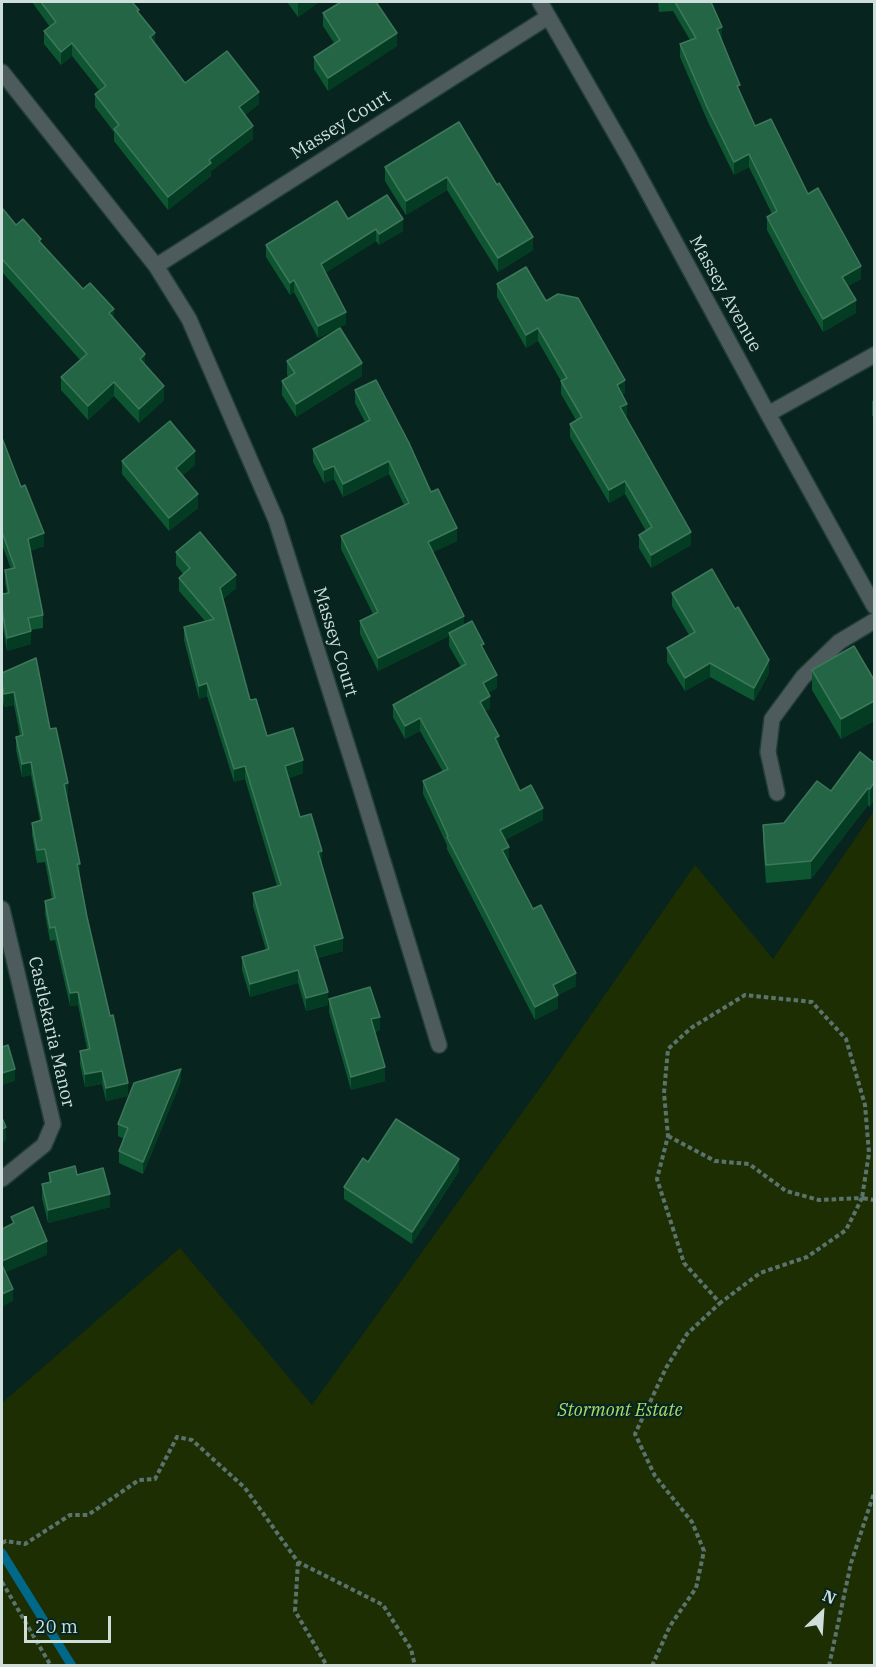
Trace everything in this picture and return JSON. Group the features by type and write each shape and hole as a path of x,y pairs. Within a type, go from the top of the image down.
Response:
{"street":[{"name":"Massey Avenue","path":"540,2 630,159 874,606"},
{"name":"Massey Court","path":"156,266 548,16"},
{"name":"Massey Court","path":"2,72 156,266 189,319 276,520 439,1046"},
{"path":"768,414 874,356"},
{"path":"777,793 768,752 772,718 803,677 838,642 874,621"},
{"name":"Castlekaria Manor","path":"2,909 52,1124 44,1145 2,1179"}],"path":[{"path":"652,1665 670,1626 696,1588 704,1551 692,1522 655,1476 635,1434 666,1368 687,1334 720,1303 760,1273 807,1257 846,1230 862,1198 869,1152 865,1105 846,1039 812,1002 744,995 691,1028 668,1049 664,1093 668,1136 657,1179 684,1263 720,1303"},
{"path":"668,1136 715,1161 749,1164 786,1191 819,1200 862,1198 874,1200"},
{"path":"4,1542 25,1544 70,1515 88,1515 140,1480 155,1479 177,1437 192,1440 245,1488 298,1562 383,1605 411,1649 415,1665"},
{"path":"829,1665 851,1563 874,1493"},
{"path":"298,1562 295,1611 327,1665"},
{"path":"2,1582 51,1665"}],"green space":[{"name":"Stormont Estate","path":"874,811 874,1665 2,1665 2,1403 180,1248 312,1405 550,1074 695,865 773,959"}],"building":[{"path":"41,2 132,2 155,33 150,37 185,83 227,51 259,92 239,107 253,126 209,160 211,163 168,197 114,129 119,125 95,94 106,86 72,43 61,52 44,31 56,22"},
{"path":"341,2 376,2 397,33 328,78 314,57 340,40 323,13"},
{"path":"675,2 711,2 722,27 717,29 740,85 737,86 755,126 771,119 808,194 818,188 861,266 842,277 856,300 823,319 767,217 777,211 749,154 734,162 708,109 680,44 696,38"},
{"path":"459,122 497,185 499,183 533,237 498,258 447,177 406,201 385,167"},
{"path":"387,195 403,219 379,234 376,229 321,264 346,312 318,326 294,280 290,283 266,245 337,201 348,219"},
{"path":"2,208 16,225 23,219 41,239 39,241 83,289 90,283 114,309 109,313 145,354 140,359 164,386 139,409 114,382 88,406 61,377 87,354 2,259"},
{"path":"526,267 546,301 558,294 578,298 625,380 617,385 627,404 620,407 691,532 651,555 639,535 652,527 625,481 609,490 570,424 582,417 561,381 567,378 538,328 526,335 497,284"},
{"path":"340,328 362,363 296,404 282,381 295,373 287,361"},
{"path":"376,380 409,443 431,492 438,489 457,528 428,542 464,616 378,658 360,621 378,612 341,536 409,503 389,461 343,484 334,466 324,470 313,449 370,420 355,390"},
{"path":"170,421 195,451 176,468 198,494 169,518 122,461"},
{"path":"2,438 21,487 25,485 44,533 28,539 43,615 28,618 31,631 7,638 2,594 9,593 5,570 15,568 2,532"},
{"path":"200,532 236,575 220,588 250,700 256,699 267,736 293,728 303,760 285,766 300,817 311,814 322,851 318,852 343,938 314,946 328,992 306,998 298,970 250,984 242,957 269,949 253,893 281,885 245,766 234,769 207,683 199,686 184,627 214,619 179,578 190,568 176,552"},
{"path":"712,569 735,609 738,607 769,660 754,688 710,663 685,678 667,648 695,632 672,593"},
{"path":"472,621 484,644 481,645 497,675 483,683 490,696 480,702 499,736 495,738 520,791 531,785 543,808 500,830 509,847 502,850 533,909 541,905 576,973 553,985 558,995 535,1007 447,837 423,781 448,769 420,718 405,726 393,705 466,664 449,633"},
{"path":"854,646 874,680 874,701 841,719 812,670"},
{"path":"36,658 50,729 56,728 68,783 64,784 80,864 77,864 87,917 128,1083 106,1088 102,1071 85,1074 80,1051 90,1049 78,992 70,993 55,927 50,928 45,901 55,898 45,849 37,850 32,823 42,820 31,762 22,764 16,737 23,735 14,692 4,694 2,684 2,673"},
{"path":"860,752 874,763 874,782 811,861 766,865 763,825 784,823 817,781 831,791"},
{"path":"370,987 380,1017 371,1019 385,1067 351,1077 329,999"},
{"path":"8,1045 15,1069 2,1073 2,1047"},
{"path":"181,1069 143,1162 119,1151 128,1128 118,1124 134,1083"},
{"path":"396,1119 459,1159 412,1232 344,1187 363,1158 368,1162"},
{"path":"75,1166 77,1175 103,1168 110,1194 48,1210 42,1184 51,1182 49,1173"},
{"path":"33,1207 47,1241 2,1261 2,1229 14,1223 11,1217"},
{"path":"2,1265 13,1289 2,1294"}],"waterway":[{"path":"2,1553 72,1666"}]}
